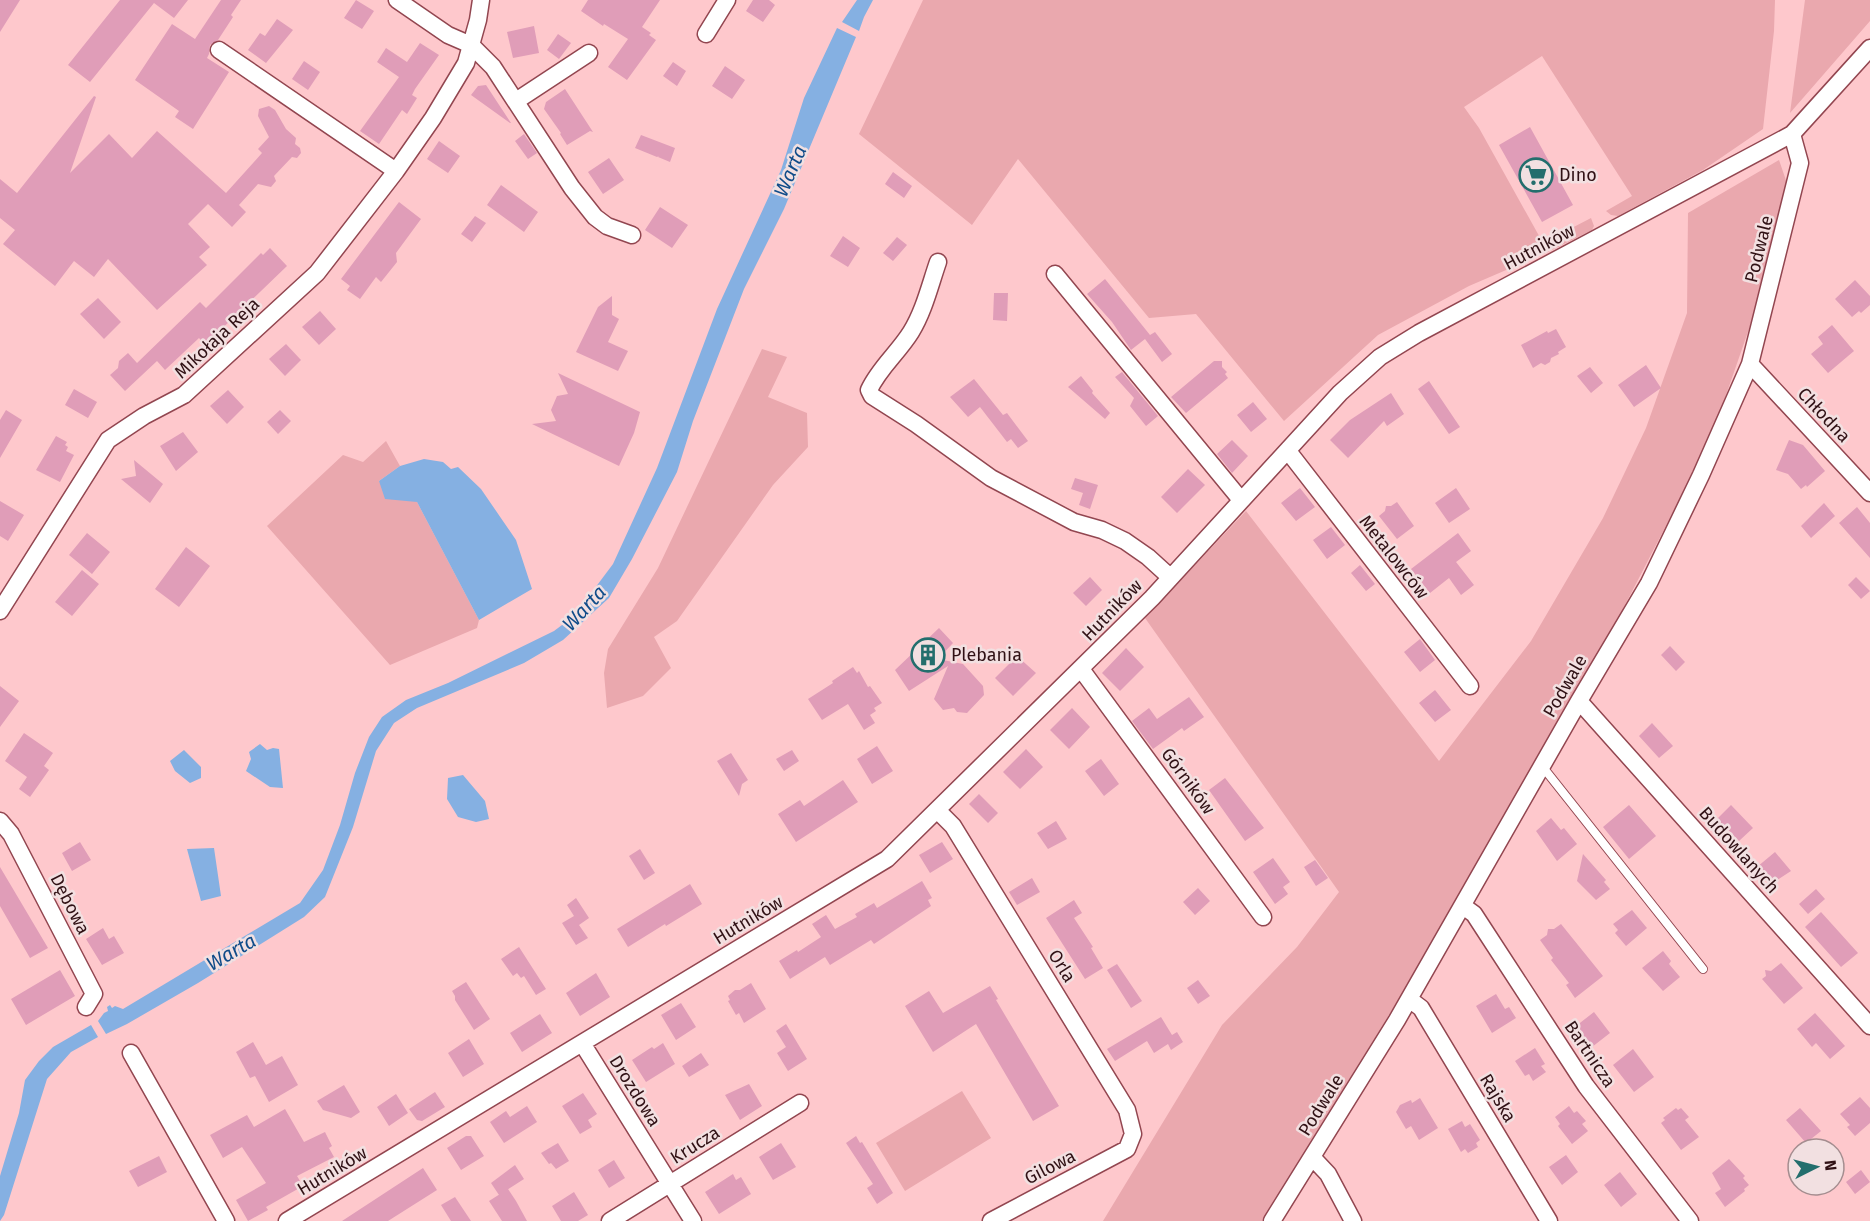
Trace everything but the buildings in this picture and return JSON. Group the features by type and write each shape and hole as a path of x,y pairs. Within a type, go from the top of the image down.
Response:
{"street":[{"path":"397,0 448,35 471,45 493,67 572,188 595,217 607,226 632,235"},
{"name":"Mikołaja Reja","path":"0,611 108,440 144,416 184,395 317,273 396,171 433,118 466,63 481,0"},
{"path":"706,34 727,0"},
{"name":"Hutników","path":"287,1221 887,859 1152,598 1340,393 1380,357 1429,327 1792,134 1870,48"},
{"path":"219,50 396,171"},
{"path":"516,101 589,53"},
{"name":"Podwale","path":"1272,1221 1409,999 1463,906 1649,582 1701,475 1750,364 1800,163 1792,134"},
{"name":"Hutników","path":"939,261 921,311 910,333 875,377 869,390 872,396 916,424 991,478 1074,522 1102,530 1125,541 1148,557 1170,577"},
{"path":"1055,274 1241,500"},
{"name":"Chłodna","path":"1750,364 1870,493"},
{"name":"Metalowców","path":"1288,451 1470,686"},
{"name":"Górników","path":"1082,669 1263,917"},
{"name":"Budowlanych","path":"1579,701 1870,1026"},
{"name":"Orla","path":"938,810 953,826 1127,1110 1133,1134 1127,1149"},
{"name":"Dębowa","path":"0,821 11,834 94,994 86,1007"},
{"name":"Bartnicza","path":"1463,906 1474,914 1586,1086 1690,1221"},
{"name":"Rajska","path":"1409,999 1421,1008 1549,1221"},
{"name":"Drozdowa","path":"582,1043 693,1221"},
{"path":"131,1053 226,1221"},
{"name":"Krucza","path":"610,1221 800,1103"},
{"name":"Gilowa","path":"991,1221 1127,1149"},
{"path":"1312,1156 1328,1174 1353,1221"}],"lane":[{"path":"1542,766 1703,969"}],"shaded area":[{"path":"923,0 1775,0 1774,31 1763,129 1703,170 1618,216 1606,211 1632,196 1542,56 1464,107 1479,128 1543,243 1591,218 1594,226 1592,230 1469,286 1378,335 1284,421 1196,314 1149,318 1018,159 972,225 859,134"},
{"path":"1805,0 1870,0 1870,21 1790,113"},
{"path":"1779,160 1789,189 1750,326 1717,421 1687,485 1609,636 1437,937 1262,1221 1103,1221 1222,1025 1297,947 1339,892 1145,618 1246,511 1439,761 1531,641 1603,518 1646,428 1687,313 1688,213"},
{"path":"762,349 787,357 768,397 807,413 808,447 773,485 677,621 654,637 671,668 643,696 607,708 604,673 608,649 658,568"},
{"path":"386,441 400,466 379,481 417,502 479,620 477,628 390,665 267,526 343,455 363,462"},
{"path":"962,1091 991,1138 905,1191 876,1143"}],"water":[{"path":"857,0 873,0 859,31 842,22"},
{"name":"Warta","path":"837,28 856,37 784,209 744,289 693,421 677,472 609,598 563,640 524,663 417,708 394,723 376,751 353,827 325,897 304,917 198,983 106,1034 98,1021 108,1011 107,1007 110,1005 112,1008 115,1006 123,1009 300,903 323,870 340,825 355,773 369,737 382,717 406,700 448,683 554,631 574,616 613,564 657,468 717,309 781,170 804,98"},
{"path":"424,459 443,462 451,469 458,467 481,489 516,540 532,589 479,620 417,502 385,499 379,481 400,466"},
{"path":"260,744 267,750 279,749 283,788 270,787 246,771 251,759 249,752"},
{"path":"184,750 201,767 201,778 190,783 175,771 170,761"},
{"path":"463,775 485,801 489,819 476,822 458,817 447,799 448,778"},
{"path":"214,848 221,896 201,901 187,849"},
{"path":"91,1025 98,1037 71,1052 47,1079 4,1215 0,1221 0,1176 19,1113 25,1080 53,1047"}],"place":[{"name":"Dino","path":"1536,175"},
{"name":"Plebania","path":"928,655"}]}
